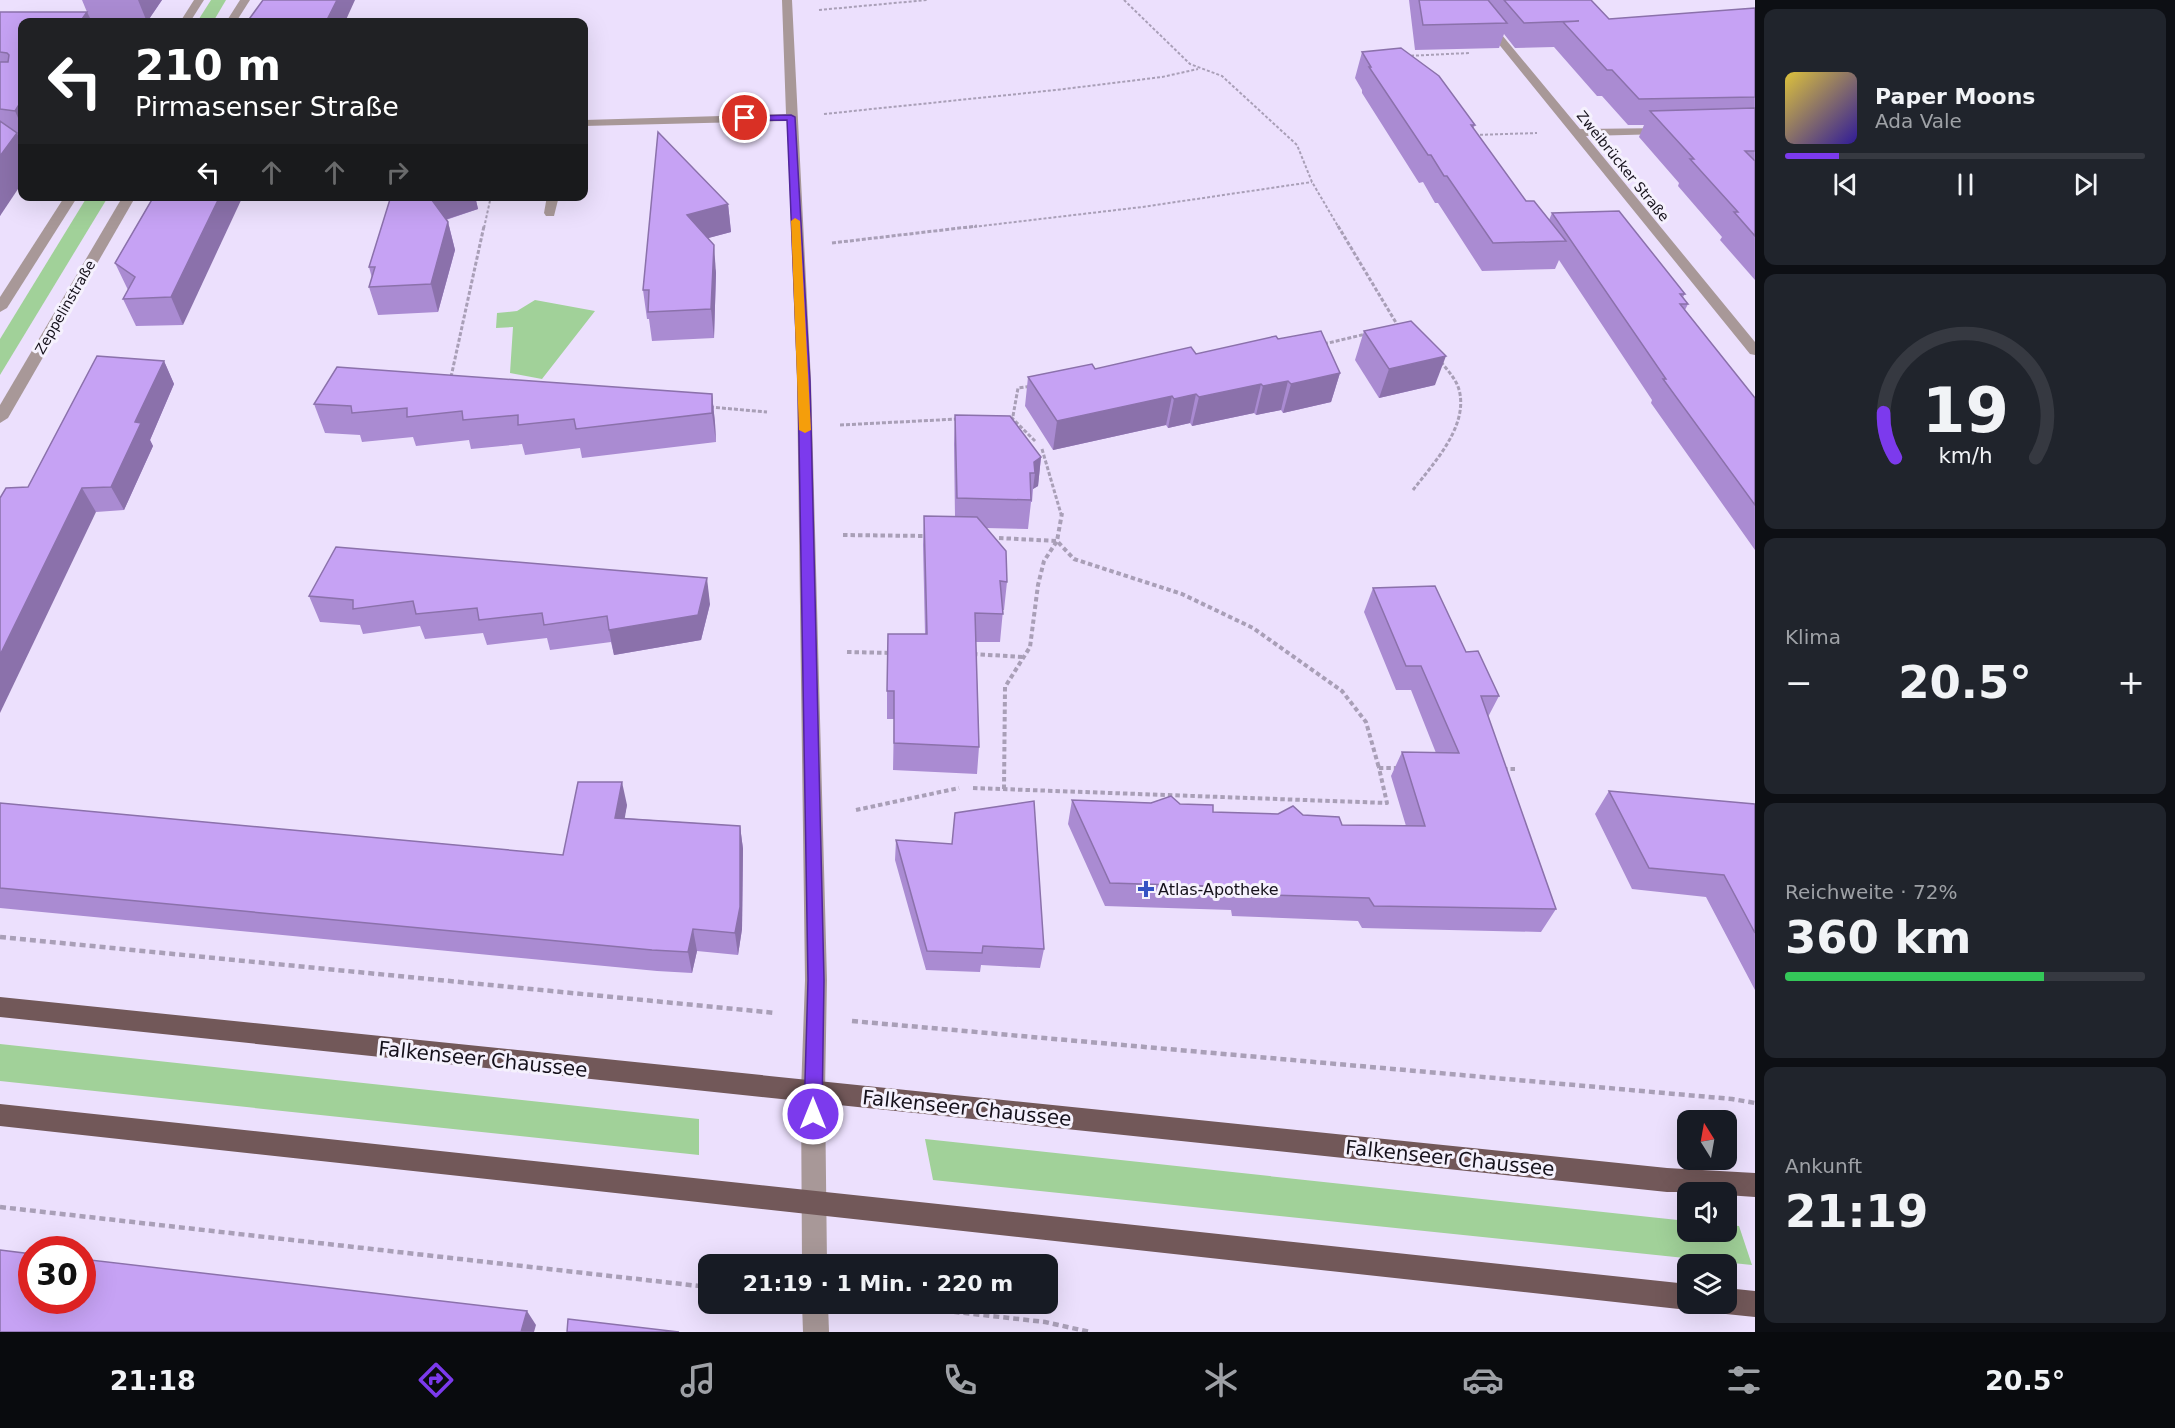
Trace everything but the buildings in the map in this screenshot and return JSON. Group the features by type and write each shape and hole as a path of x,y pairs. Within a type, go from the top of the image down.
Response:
{"main road":[{"name":"Falkenseer Chaussee","path":"0,1007 1667,1180 1755,1185"},
{"path":"0,1114 1677,1296"},
{"path":"1737,1302 1755,1304"}],"street":[{"path":"187,18 199,0"},
{"path":"233,18 244,0"},
{"path":"787,0 804,381 816,980 813,1092 815,1254"},
{"name":"Zweibrücker Straße","path":"1468,0 1755,351"},
{"path":"588,123 791,117"},
{"path":"1576,133 1674,130"},
{"path":"0,308 69,201"},
{"name":"Zeppelinstraße","path":"0,418 127,201"},
{"path":"550,213 552,201"},
{"path":"815,1314 816,1332"}],"path":[{"path":"818,10 927,0"},
{"path":"1124,0 1191,64 1222,76 1297,145 1312,182 1398,326 1407,333"},
{"path":"1412,64 1406,55 1476,52"},
{"path":"814,115 1068,89 1162,77 1199,69"},
{"path":"1474,135 1539,133"},
{"path":"822,244 1153,205 1312,182"},
{"path":"449,387 490,201"},
{"path":"1387,329 1398,326"},
{"path":"1319,345 1376,332"},
{"path":"1413,490 1442,450 1459,419 1462,390 1450,370 1433,355"},
{"path":"1013,416 1018,388 1041,384"},
{"path":"708,407 767,412"},
{"path":"1002,417 1013,416"},
{"path":"1013,416 1036,442"},
{"path":"833,426 968,419"},
{"path":"1004,789 1005,687 1029,646 1035,626 1038,585 1044,561 1057,541 1062,511 1042,449"},
{"path":"840,535 931,537"},
{"path":"973,788 1387,803 1366,722 1342,691 1253,628 1182,594 1074,559 1057,541 999,538"},
{"path":"847,652 901,653"},
{"path":"968,654 1023,657"},
{"path":"1379,768 1402,768"},
{"path":"1494,769 1517,769"},
{"path":"856,810 959,788"},
{"path":"0,937 711,1007"},
{"path":"918,1028 1709,1097 1755,1103"},
{"path":"0,1208 698,1286"},
{"path":"979,1314 1045,1322 1090,1332"}],"green space":[{"path":"211,0 226,0 215,18 200,18"},
{"path":"85,201 106,201 0,375 0,339"},
{"path":"535,300 595,311 542,379 510,373 513,327 496,328 497,313 517,311"},
{"path":"0,1044 699,1119 699,1155 0,1081"},
{"path":"925,1139 1677,1220 1677,1242 1737,1242 1737,1226 1739,1226 1752,1265 1737,1263 1737,1254 1677,1254 1677,1257 933,1180"}],"slow traffic":[{"path":"795,221 804,370 805,430"}],"place":[{"name":"Atlas-Apotheke","path":"1146,889"}],"route":[{"path":"745,118 791,117 804,381 816,980 813,1114"}]}
